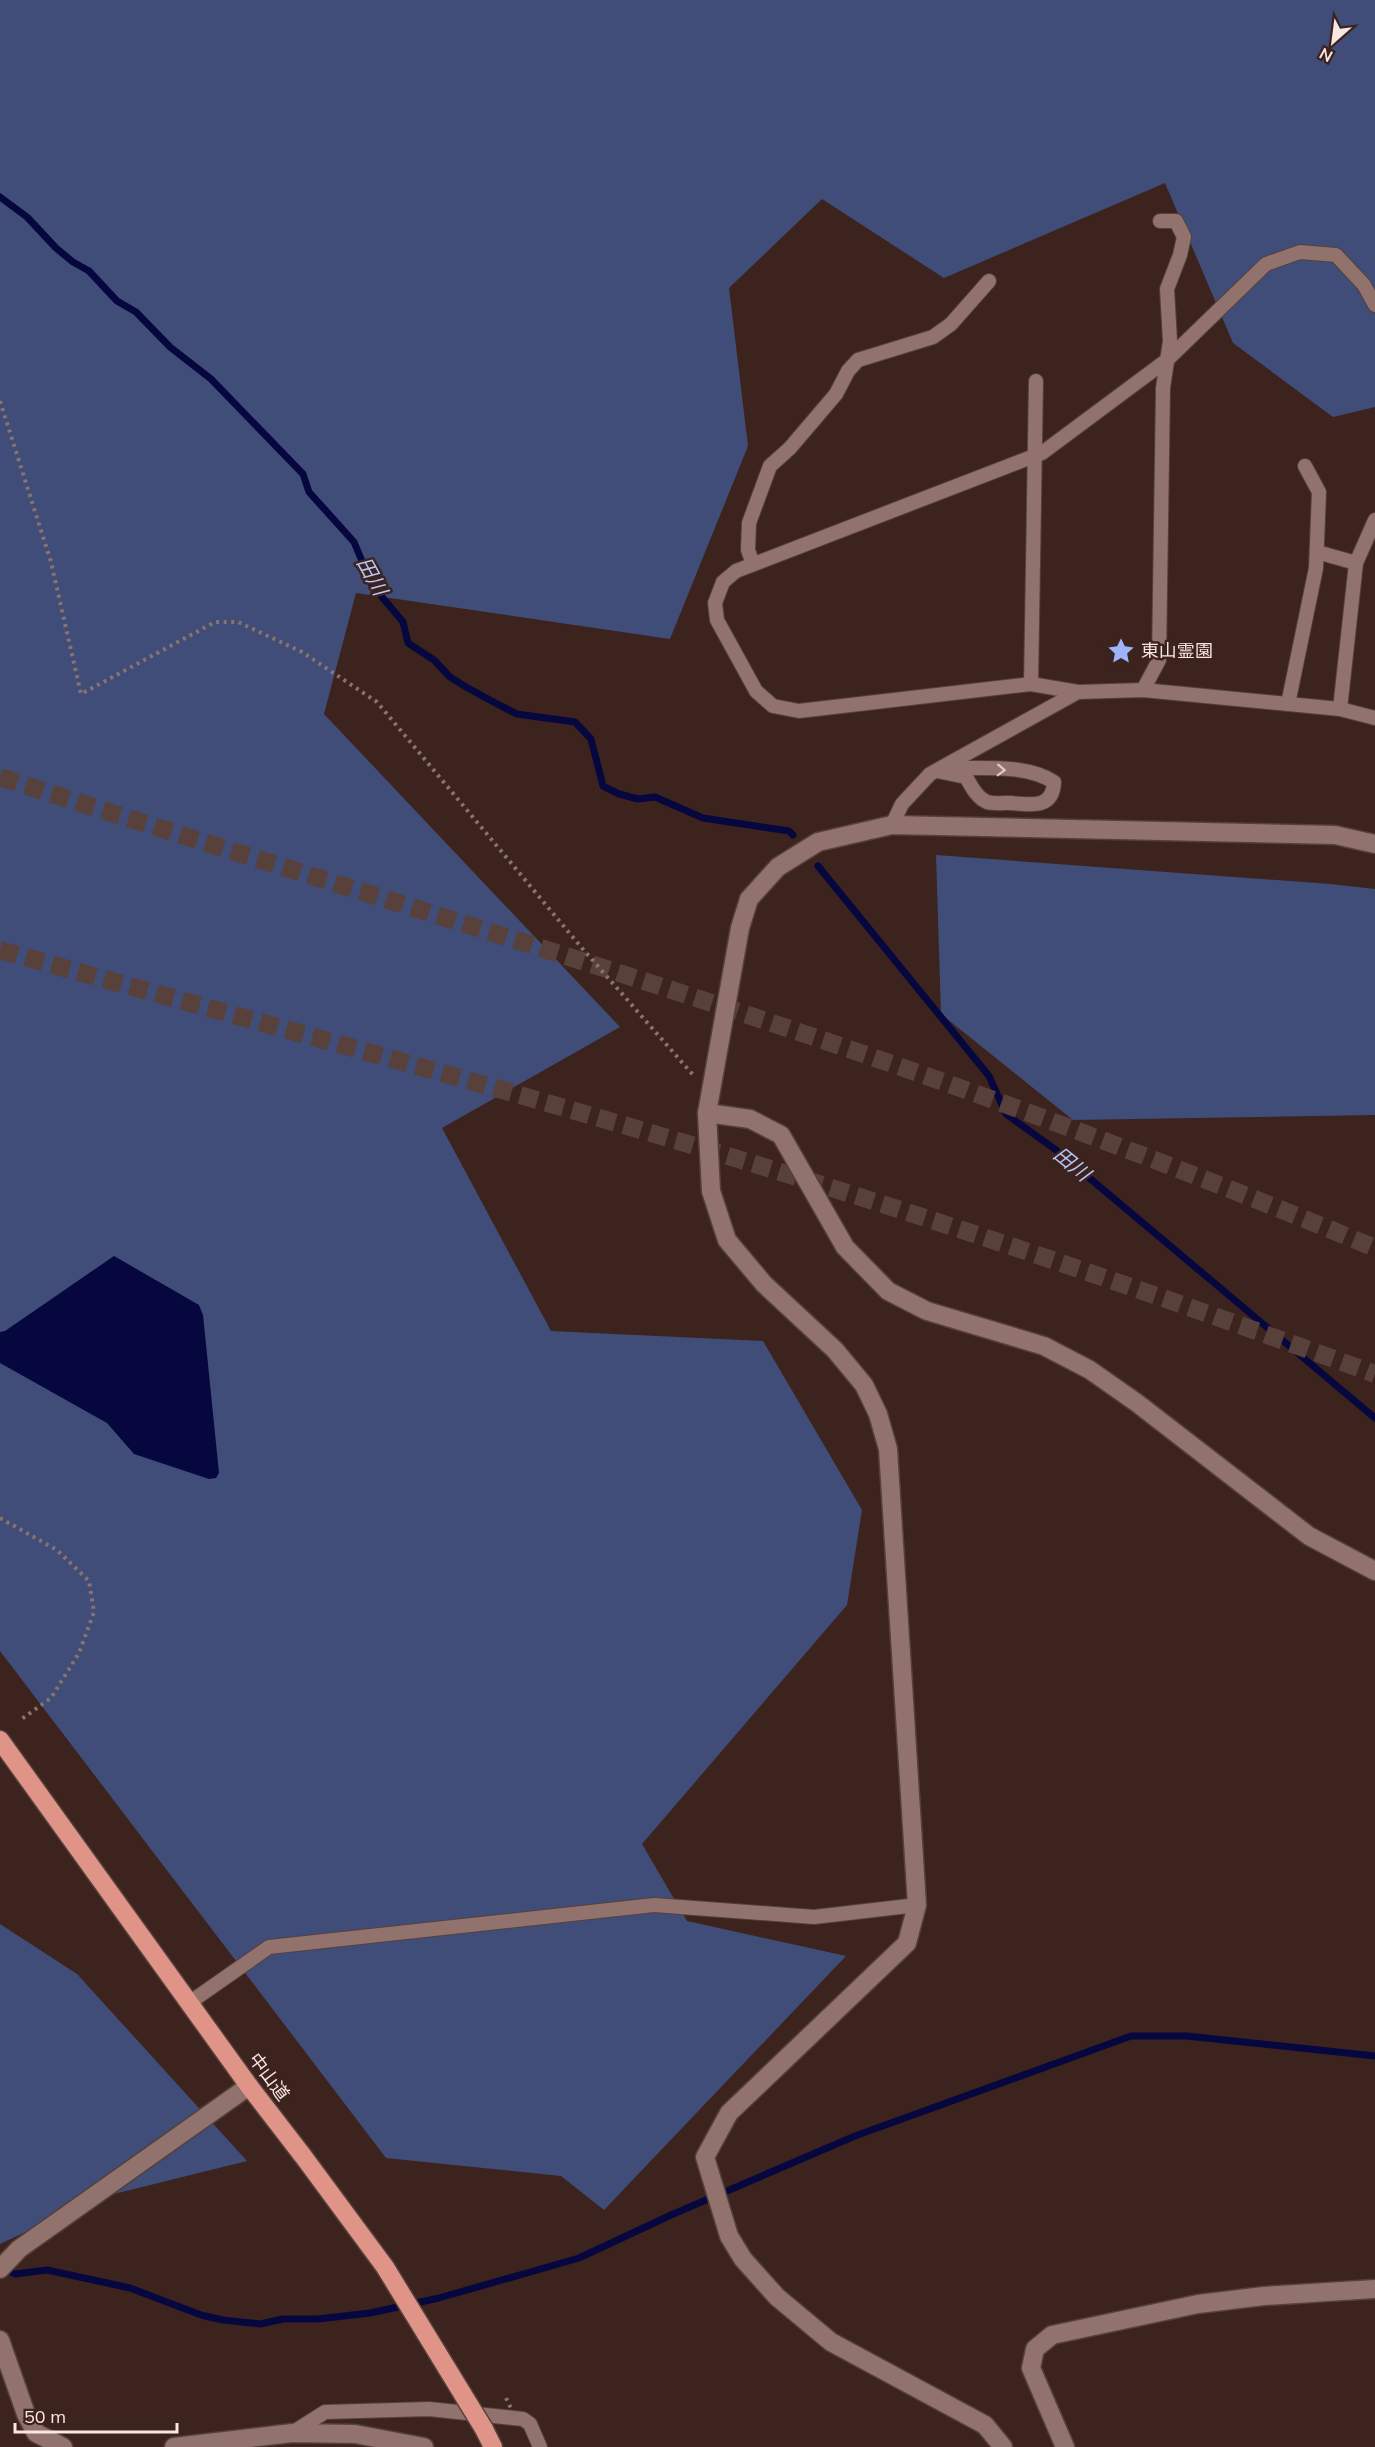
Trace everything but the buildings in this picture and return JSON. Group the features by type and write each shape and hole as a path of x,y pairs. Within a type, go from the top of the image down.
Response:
{"highway":[{"name":"中山道","path":"0,1740 249,2086 385,2267 493,2447"}],"street":[{"path":"1003,2447 985,2425 831,2342 777,2296 743,2259 729,2236 705,2157 729,2113 907,1943 917,1905 888,1449 878,1414 864,1385 835,1350 764,1284 727,1240 711,1191 707,1113 740,928 749,899 778,867 818,842 892,825 1335,835 1375,844"},
{"path":"707,1113 750,1119 782,1135 844,1247 888,1291 927,1311 1044,1346 1089,1370 1137,1403 1309,1536 1375,1571"},
{"path":"2,2265 19,2249 249,2086"},
{"path":"1065,2447 1031,2367 1035,2349 1052,2336 1198,2304 1263,2296 1375,2289"},
{"path":"0,2340 26,2414 36,2433 63,2447"},
{"path":"174,2447 292,2433 355,2434 424,2447"}],"lane":[{"path":"1143,690 1159,660 1163,388 1170,341 1167,289 1184,237 1176,221 1160,220"},
{"path":"1375,305 1364,285 1336,255 1300,252 1266,264 1167,360 1042,453 736,571 723,582 715,603 717,620 756,691 773,706 799,711 1031,684 1078,692 1143,690 1340,709 1375,718"},
{"path":"753,564 748,550 749,524 770,466 790,448 836,394 848,371 858,360 933,337 951,324 989,281"},
{"path":"1031,684 1036,381"},
{"path":"1288,704 1316,568 1319,492 1305,466"},
{"path":"1340,709 1356,563 1375,520"},
{"path":"1317,552 1356,563"},
{"path":"892,825 902,804 930,774 1078,692"},
{"path":"940,769 1020,770 1040,773 1054,782 1053,792 1049,799 1035,805 987,802 975,793 966,777 940,769"},
{"path":"189,2003 269,1947 654,1905 814,1917 917,1905"},
{"path":"292,2433 324,2412 442,2410 523,2419 530,2424 540,2447"}],"path":[{"path":"0,401 51,562 81,693 215,622 238,622 302,652 376,702 581,947 693,1073 696,1083"},
{"path":"0,1518 57,1550 89,1581 94,1612 79,1653 51,1698 19,1721"},
{"path":"506,2398 519,2425"}],"shaded area":[{"path":"0,0 1375,0 1375,407 1333,417 1233,343 1165,183 944,278 822,199 729,288 748,446 670,639 356,593 324,714 620,1027 442,1128 551,1331 763,1341 862,1510 847,1605 642,1844 687,1921 846,1956 604,2210 561,2176 386,2158 0,1651"},
{"path":"936,855 1375,889 1375,1115 1073,1120 941,1014"},
{"path":"114,1256 199,1305 203,1315 219,1473 216,1478 209,1479 134,1454 107,1423 0,1363 0,1332 5,1331"},
{"path":"0,1924 77,1974 247,2161 98,2198 0,2244"}],"waterway":[{"name":"田川","path":"0,197 27,217 56,248 89,271 117,301 136,312 170,347 211,379 303,474 309,492 354,542 372,585 403,622 408,643 434,660 450,677 517,714 575,722 591,739 603,786 619,794 638,799 655,797 703,818 789,831 793,835"},
{"name":"田川","path":"818,866 989,1076 1006,1114 1056,1150 1375,1418"},
{"path":"2,2267 15,2274 47,2270 130,2288 201,2315 223,2320 260,2324 283,2319 318,2319 370,2313 439,2298 579,2258 671,2215 855,2136 1131,2036 1187,2036 1375,2056"}],"tunnel":[{"path":"0,777 638,979 849,1049 1114,1144 1375,1248"},
{"path":"0,950 738,1159 1058,1262 1375,1374"}],"place":[{"name":"東山霊園","path":"1121,651"}]}
